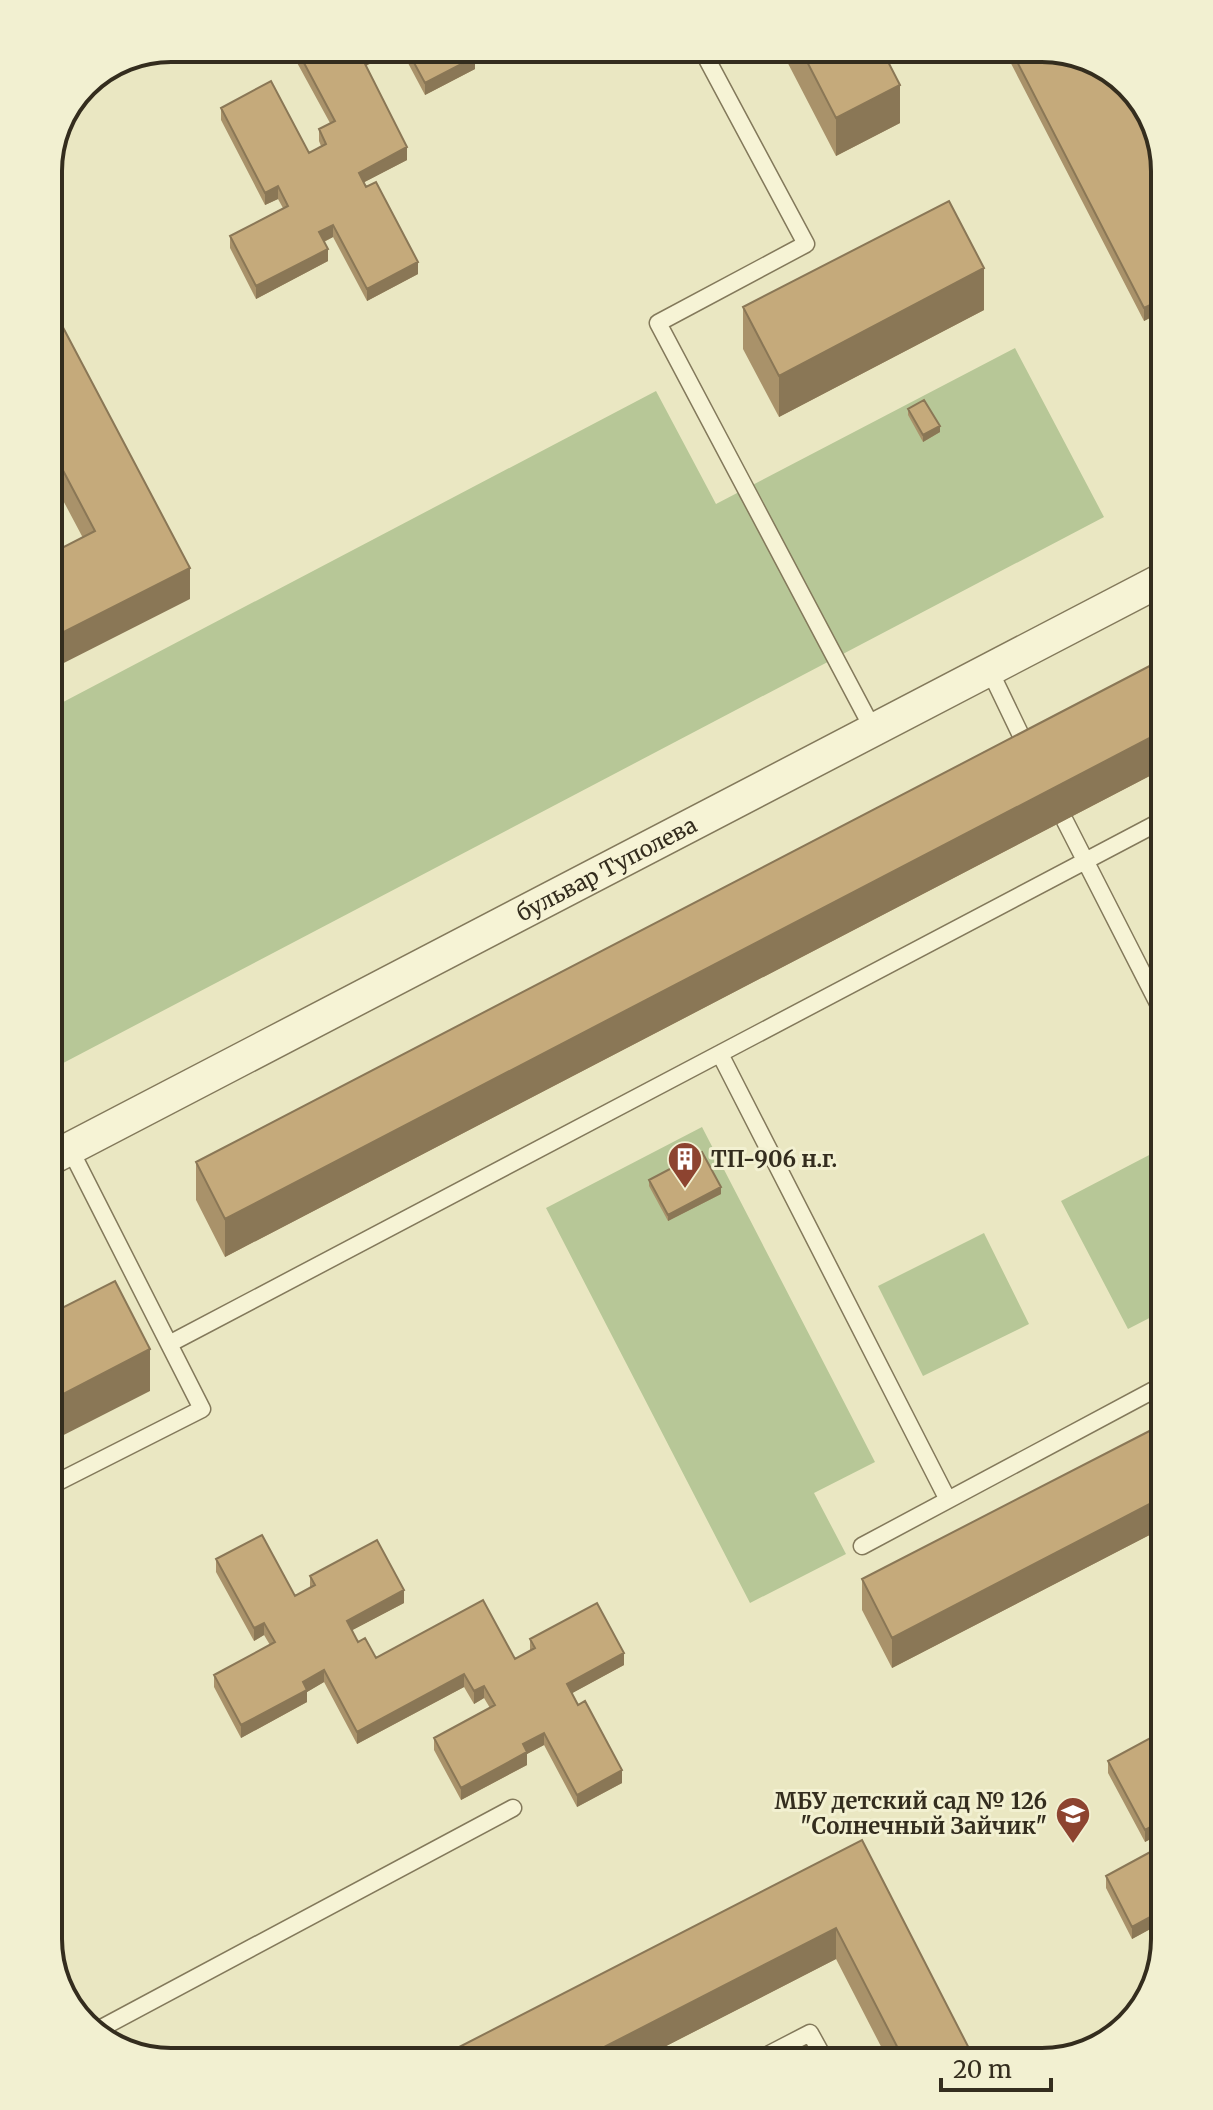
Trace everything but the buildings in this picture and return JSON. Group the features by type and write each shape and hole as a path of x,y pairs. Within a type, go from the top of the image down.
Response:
{"street":[{"name":"бульвар Туполева","path":"62,1153 1151,585"}],"lane":[{"path":"708,62 806,244 658,323 874,731"},
{"path":"990,671 1034,763"},
{"path":"1065,821 1151,989"},
{"path":"169,1344 1151,826"},
{"path":"720,1054 948,1500"},
{"path":"62,1160 169,1344 202,1409 62,1480"},
{"path":"862,1546 1151,1391"},
{"path":"105,2026 513,1808"},
{"path":"781,2048 810,2033 818,2048"}],"green space":[{"path":"1015,348 1104,517 62,1064 62,703 656,391 716,504"},
{"path":"702,1127 875,1462 814,1493 846,1554 750,1603 546,1208"},
{"path":"1151,1154 1151,1317 1128,1329 1061,1201"},
{"path":"984,1233 1029,1324 923,1376 878,1286"}],"place":[{"name":"ТП-906 н.г.","path":"685,1190"},
{"name":"МБУ детский сад № 126 \"Cолнечный Зайчик\"","path":"1073,1845"}]}
